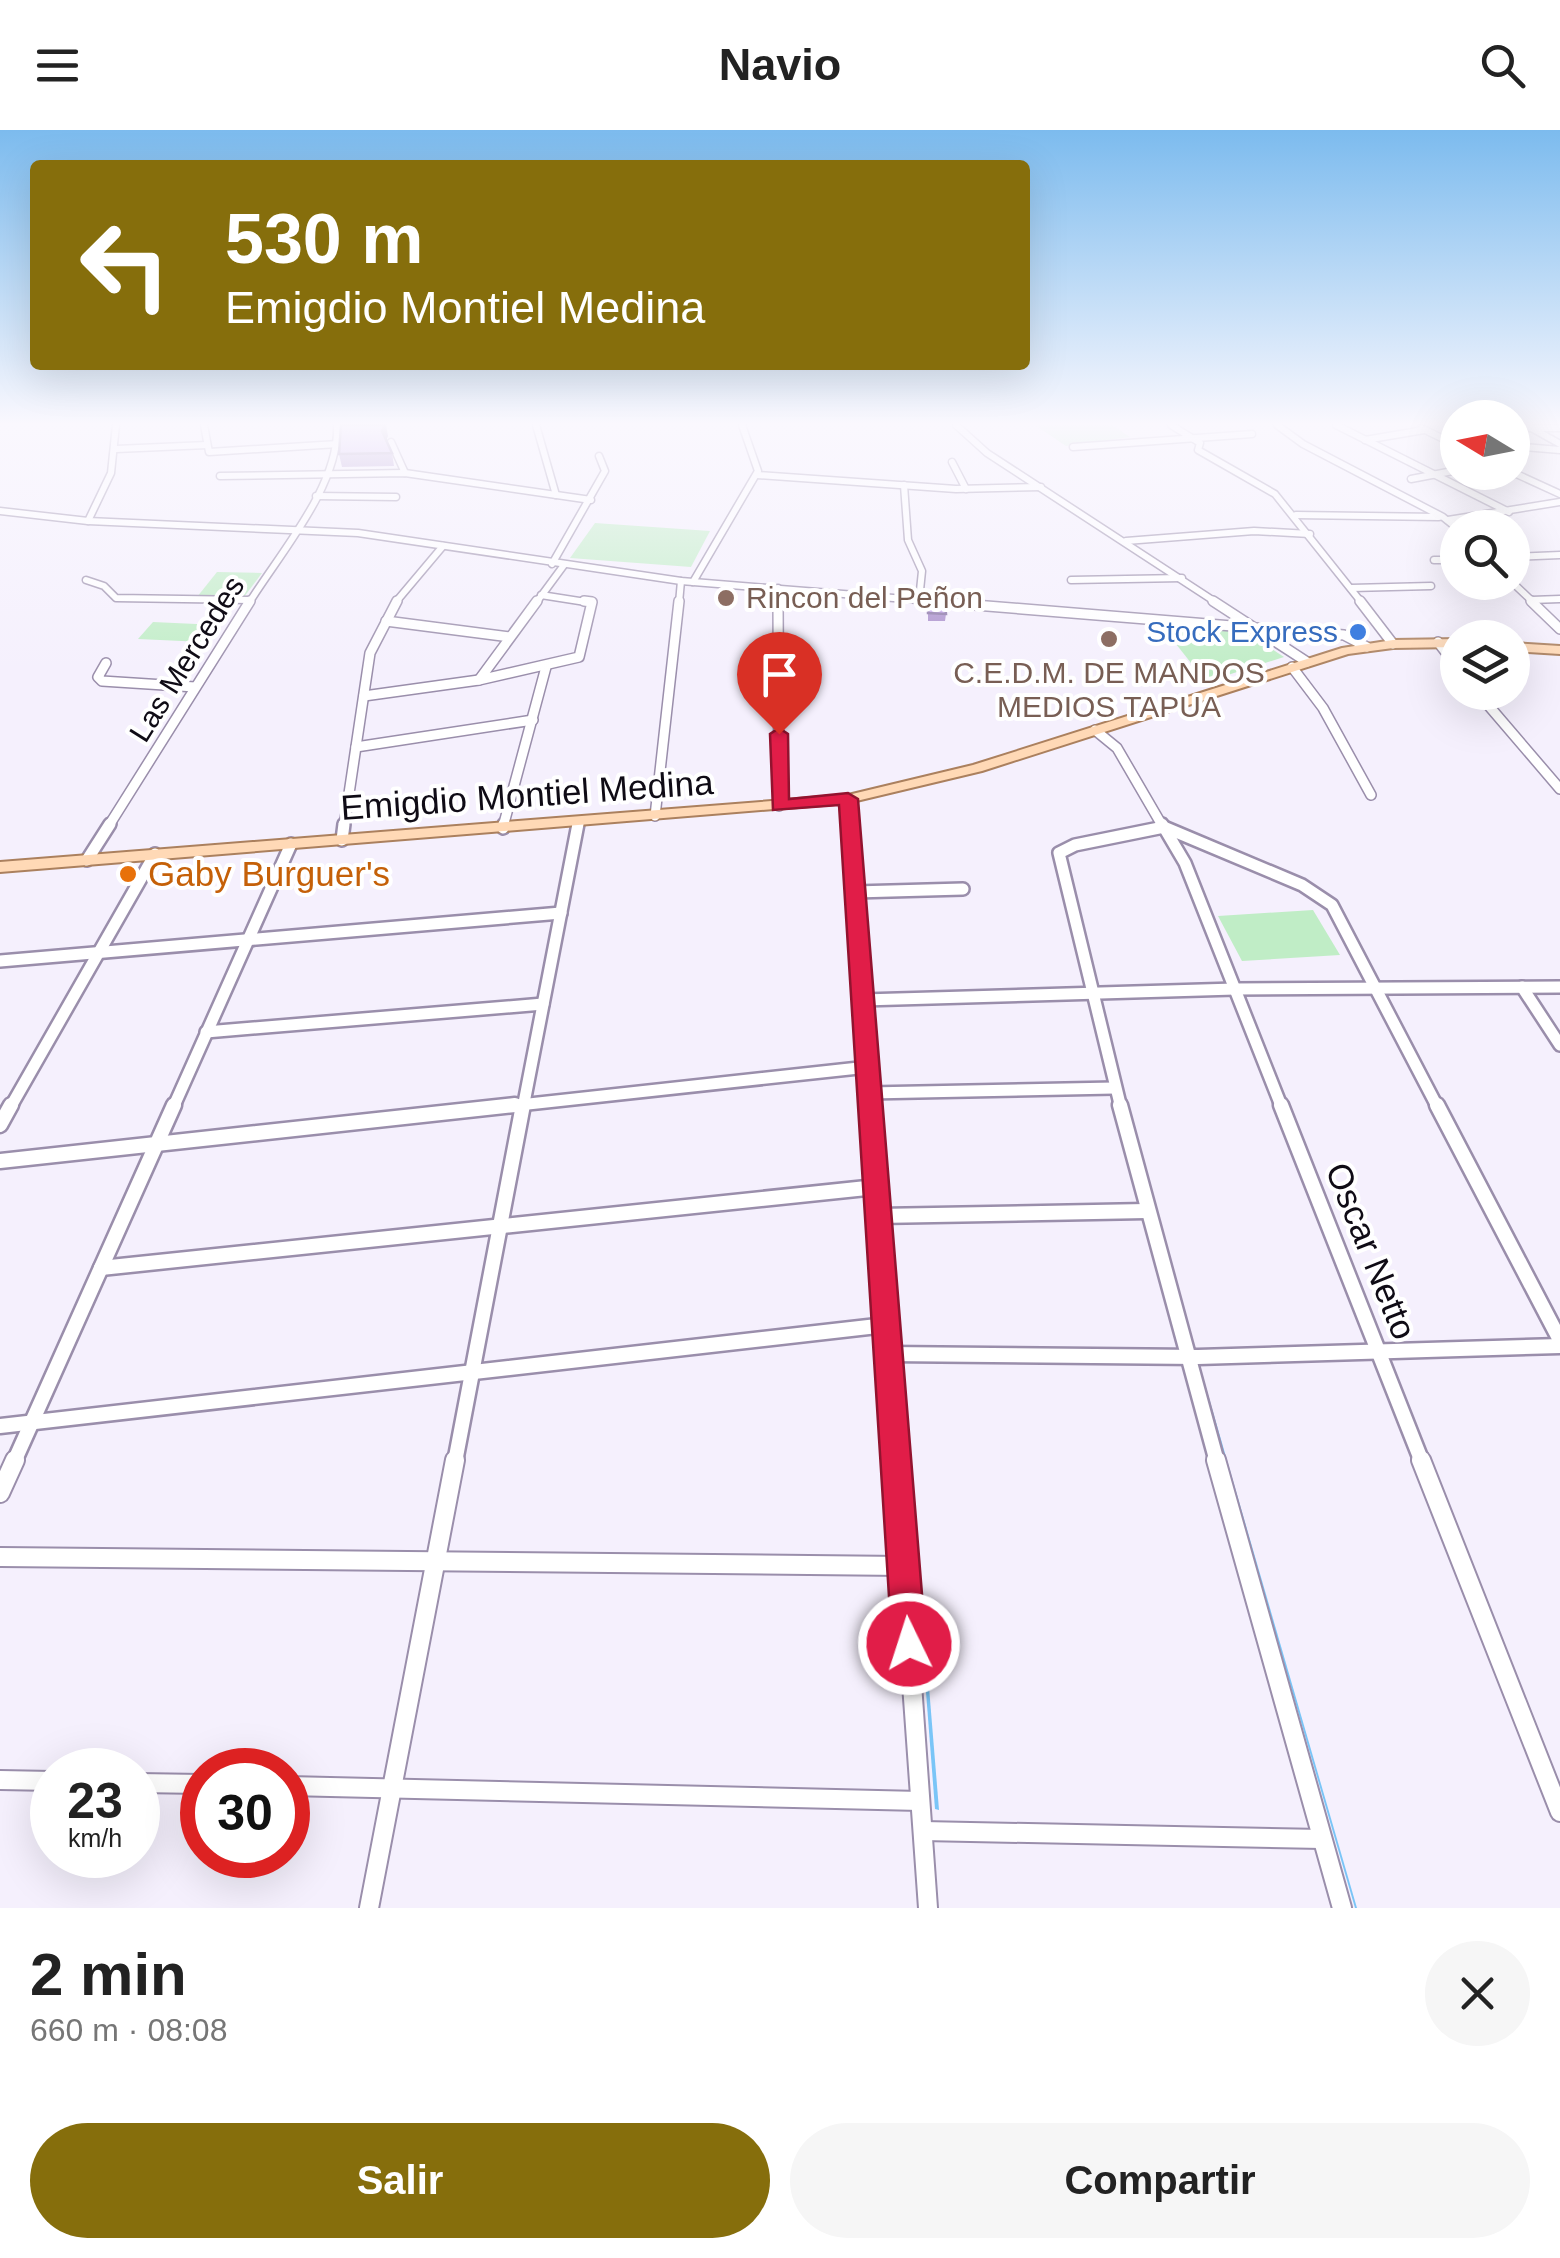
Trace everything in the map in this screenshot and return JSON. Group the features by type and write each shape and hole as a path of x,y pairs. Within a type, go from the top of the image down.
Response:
{"main road":[{"name":"Emigdio Montiel Medina","path":"0,867 848,799 928,782 1299,665 1367,647 1438,642"},
{"path":"1530,648 1559,651"}],"street":[{"path":"88,521 95,508"},
{"name":"Las Mercedes","path":"87,860 309,508"},
{"path":"552,564 586,508"},
{"path":"693,582 738,508"},
{"path":"906,508 908,540 922,571 919,600"},
{"path":"1076,508 1254,628 1299,665 1372,795"},
{"path":"1290,508 1393,644"},
{"path":"0,511 88,521 358,533 681,581 1352,637 1367,647"},
{"path":"1296,514 1440,519"},
{"path":"1126,540 1254,531 1310,534"},
{"path":"342,840 370,654 396,602 443,546"},
{"path":"1530,556 1560,555"},
{"path":"1434,560 1440,560"},
{"path":"478,680 564,565"},
{"path":"1070,580 1182,578"},
{"path":"86,580 104,586 108,596 116,598 250,600"},
{"path":"655,816 681,581"},
{"path":"1351,588 1431,586"},
{"path":"778,588 779,806"},
{"path":"364,696 546,667 582,654 592,602 542,595"},
{"path":"1531,600 1560,599"},
{"path":"1531,600 1560,629"},
{"path":"386,621 510,638"},
{"path":"106,664 98,677 102,681 195,686"},
{"path":"502,828 546,667"},
{"path":"1492,710 1560,790"},
{"path":"356,747 533,720"},
{"name":"Oscar Netto","path":"1095,730 1117,748 1186,863 1560,1812"},
{"path":"848,799 928,1908"},
{"path":"369,1908 578,822"},
{"path":"888,1354 1186,1356 1560,1343 1342,919 1318,893 1164,828 1075,844 1059,853 1146,1211 1186,1356 1342,1908"},
{"path":"0,1493 291,844"},
{"path":"0,1126 155,854"},
{"path":"855,892 963,888"},
{"path":"0,960 561,913"},
{"path":"863,1000 1236,989 1560,987"},
{"path":"1522,988 1560,1046"},
{"path":"206,1032 544,1004"},
{"path":"0,1161 868,1067"},
{"path":"870,1093 1114,1088"},
{"path":"101,1268 876,1187"},
{"path":"878,1216 1146,1211"},
{"path":"0,1426 886,1325"},
{"path":"0,1557 904,1566"},
{"path":"0,1780 30,1781"},
{"path":"310,1786 920,1801"},
{"path":"923,1831 1322,1839"}],"green space":[{"path":"595,523 710,531 691,567 570,558"},
{"path":"217,572 262,573 244,597 197,597"},
{"path":"153,622 218,625 204,642 138,639"},
{"path":"1161,625 1248,633 1284,657 1206,682"},
{"path":"1313,910 1340,955 1242,961 1218,916"}],"water":[{"path":"903,1367 939,1810 935,1809"},
{"path":"1200,1367 1357,1908 1355,1908"}],"building":[{"path":"928,602 945,603 946,614 928,613"}],"place":[{"name":"Rincon del Peñon","path":"726,598"},
{"name":"Stock Express","path":"1358,632"},
{"name":"C.E.D.M. DE MANDOS MEDIOS TAPUA","path":"1109,639"},
{"name":"Gaby Burguer's","path":"128,874"}],"route":[{"path":"779,734 779,806 848,799 909,1644"}]}
